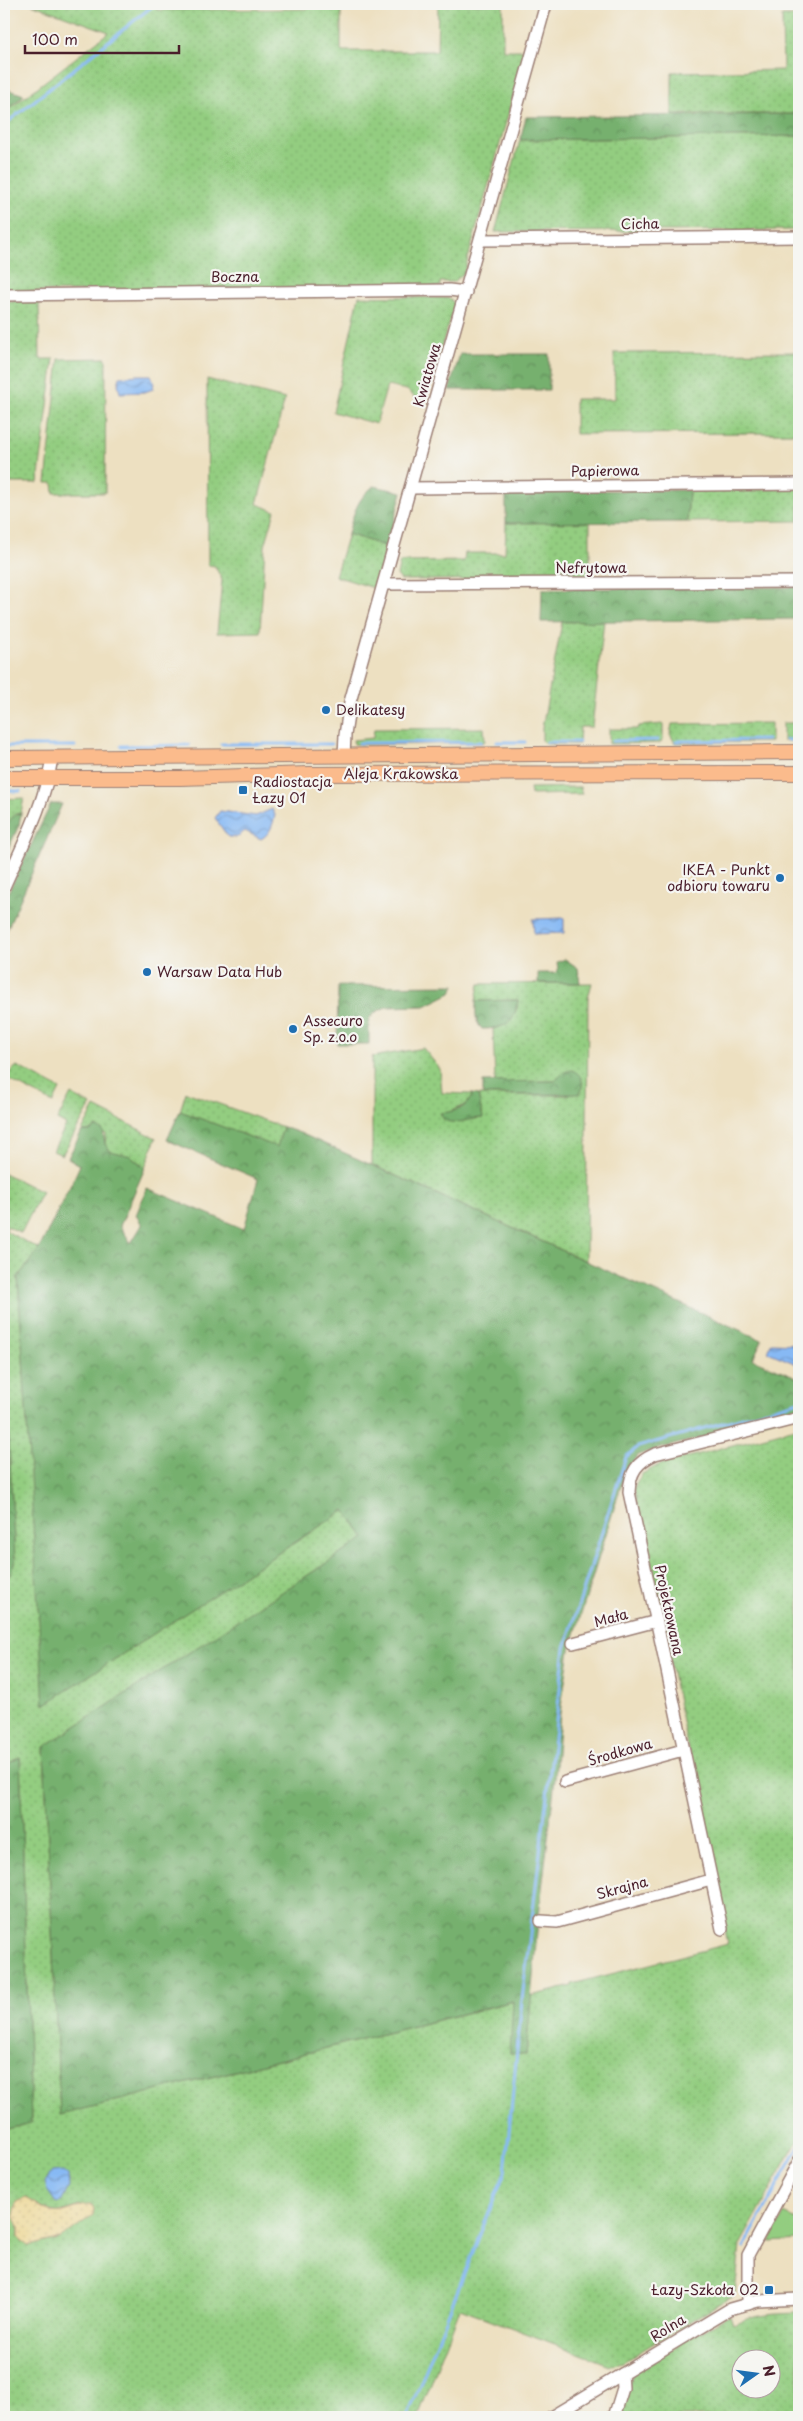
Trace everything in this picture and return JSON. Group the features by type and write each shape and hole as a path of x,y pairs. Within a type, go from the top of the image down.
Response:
{"main road":[{"name":"Aleja Krakowska","path":"4,758 799,752"},
{"name":"Aleja Krakowska","path":"4,778 190,778 309,774 799,772"}],"street":[{"name":"Kwiatowa","path":"344,756 350,702 546,4"},
{"name":"Cicha","path":"481,240 799,237"},
{"name":"Boczna","path":"4,295 449,290 466,292"},
{"name":"Papierowa","path":"411,488 799,484"},
{"name":"Nefrytowa","path":"384,584 799,582"},
{"path":"4,888 42,800 49,778 52,758"},
{"name":"Projektowana","path":"722,1929 629,1492 629,1480 638,1464 655,1454 799,1418"},
{"name":"Mała","path":"573,1643 657,1621"},
{"name":"Środkowa","path":"565,1782 683,1750"},
{"name":"Skrajna","path":"541,1921 557,1922 711,1880"},
{"path":"748,2304 748,2255 799,2161"},
{"name":"Rolna","path":"551,2417 720,2313 748,2304 799,2299"},
{"path":"614,2417 623,2388 622,2374"}],"green space":[{"path":"31,4 163,4 156,10 308,9 308,4 341,4 341,51 437,51 438,4 503,4 503,50 526,50 464,273 454,282 440,282 440,287 4,292 4,113 109,32"},
{"path":"782,16 799,16 799,114 672,114 672,72 783,70"},
{"path":"4,88 24,95 4,113"},
{"path":"799,114 799,136 520,140 526,117"},
{"path":"799,136 799,230 495,232 520,140"},
{"path":"359,296 449,298 455,304 423,405 407,390 387,386 376,424 333,412"},
{"path":"4,301 39,301 40,359 54,359 38,483 4,483"},
{"path":"799,352 799,433 575,434 575,399 615,399 614,353"},
{"path":"460,354 549,354 549,390 449,390"},
{"path":"106,358 105,493 54,493 53,483 46,483 59,359"},
{"path":"207,379 285,399 257,504 275,511 265,546 260,632 217,633 222,580 215,566 208,565"},
{"path":"374,486 402,492 387,547 348,534 360,501"},
{"path":"799,489 799,521 687,522 689,490"},
{"path":"689,490 687,522 506,523 506,491"},
{"path":"590,522 590,579 401,580 397,575 400,562 464,561 465,553 505,553 506,523"},
{"path":"348,534 387,547 374,588 335,576"},
{"path":"799,587 799,619 541,622 542,589"},
{"path":"604,621 592,727 580,727 579,744 545,744 542,740 542,728 562,622"},
{"path":"771,723 771,742 675,743 670,734 672,724"},
{"path":"783,723 799,723 799,741 783,741"},
{"path":"663,724 663,740 660,743 609,744 609,729 637,729 638,726"},
{"path":"484,728 485,741 482,743 362,745 354,744 353,740 373,738 374,729"},
{"path":"580,787 582,794 531,795 530,788"},
{"path":"24,798 21,813 15,814 4,832 4,799"},
{"path":"51,804 62,804 4,937 4,901"},
{"path":"21,813 19,825 5,856 3,837 7,824 15,815"},
{"path":"565,959 578,968 580,983 538,983 538,973 555,973 558,970 557,962"},
{"path":"592,983 588,998 586,1261 372,1165 372,1057 423,1048 440,1069 442,1093 472,1094 469,1103 448,1113 461,1120 483,1118 478,1095 568,1095 563,1073 555,1081 495,1082 493,1029 504,1025 511,1019 516,1011 518,1000 476,1001 479,984"},
{"path":"455,985 451,993 425,1006 386,1007 374,1013 369,1019 369,1044 337,1044 338,986"},
{"path":"518,1000 517,1008 508,1023 490,1029 482,1029 479,1026 476,1016 476,1001"},
{"path":"17,1066 60,1089 53,1103 4,1077"},
{"path":"572,1070 582,1079 580,1094 483,1095 483,1082 555,1081 564,1072"},
{"path":"186,1092 283,1127 277,1148 180,1111"},
{"path":"71,1094 91,1105 62,1155 53,1151 66,1125 57,1120"},
{"path":"472,1094 478,1095 483,1118 458,1122 444,1120 440,1113 450,1112 464,1106 468,1103"},
{"path":"95,1107 156,1138 145,1168 133,1158 110,1151 105,1144 106,1134 94,1130 82,1131"},
{"path":"180,1111 277,1147 283,1127 300,1133 762,1340 753,1359 799,1378 799,1413 646,1452 637,1456 625,1473 570,1650 560,1713 555,1779 537,1932 526,2055 510,2053 513,2001 60,2115 44,1747 365,1538 345,1510 44,1705 18,1277 39,1249 80,1165 68,1158 82,1131 90,1131 96,1127 103,1130 105,1144 110,1151 131,1156 145,1168 120,1226 131,1243 142,1225 136,1215 147,1188 244,1229 258,1179 167,1140"},
{"path":"4,1173 42,1192 21,1233 7,1226 6,1231 39,1249 18,1277 45,1704 345,1510 365,1538 44,1747 60,2115 514,2001 510,2053 526,2055 531,1996 728,1944 634,1488 642,1474 659,1465 799,1427 799,2138 740,2245 735,2294 623,2362 610,2365 460,2308 418,2417 4,2417 4,2130 31,2122 20,1757 4,1766 4,1732 8,1729 4,1727 4,1580 10,1574 15,1560 4,1346 4,1225 6,1225 4,1220","holes":["31,2201 55,2211 67,2210 81,2205 61,2238 29,2246 19,2238 19,2226"]},
{"path":"4,1346 15,1560 10,1575 4,1580"},
{"path":"20,1757 31,2123 4,2130 4,1766"},
{"path":"784,2214 799,2221 799,2240 770,2242"},
{"path":"799,2313 799,2417 619,2417 634,2370 730,2315 733,2324 757,2316"}],"sand":[{"path":"26,2198 45,2209 57,2213 92,2205 94,2209 93,2215 61,2238 29,2246 19,2238 19,2226 14,2216 17,2202"}],"water":[{"path":"151,375 154,382 153,389 145,392 120,393 118,384 120,377"},
{"path":"272,809 275,815 272,826 267,835 261,839 245,831 237,837 228,837 215,818 220,811 256,816"},
{"path":"564,918 564,933 534,934 533,919"},
{"path":"771,1343 799,1344 799,1365 768,1352"},
{"path":"63,2171 68,2175 69,2187 62,2201 56,2203 47,2190 45,2182 52,2172"}],"waterway":[{"path":"4,125 155,4"},
{"path":"612,741 658,740"},
{"path":"676,741 767,740"},
{"path":"786,740 799,740"},
{"path":"359,743 481,742"},
{"path":"497,742 525,742"},
{"path":"547,742 579,742"},
{"path":"221,744 331,744"},
{"path":"121,746 189,745"},
{"path":"4,746 75,746"},
{"path":"4,791 20,791"},
{"path":"407,2417 505,2172 522,2000 565,1648 626,1457 638,1447 799,1401"},
{"path":"744,2247 799,2147"}],"place":[{"name":"Delikatesy","path":"326,710"},
{"name":"Radiostacja Łazy 01","path":"243,790"},
{"name":"IKEA - Punkt odbioru towaru","path":"780,878"},
{"name":"Warsaw Data Hub","path":"147,972"},
{"name":"Assecuro Sp. z.o.o","path":"293,1029"},
{"name":"Łazy-Szkoła 02","path":"769,2290"}]}
